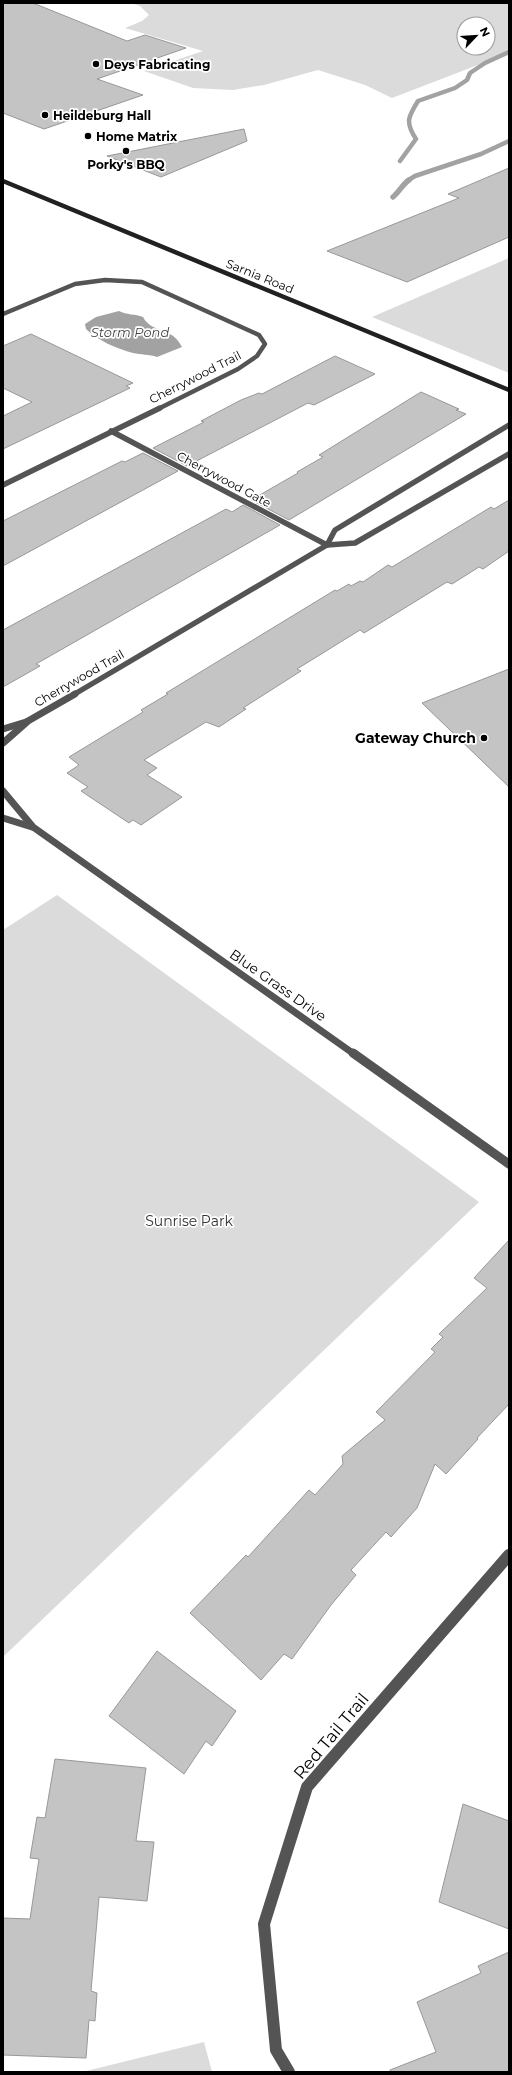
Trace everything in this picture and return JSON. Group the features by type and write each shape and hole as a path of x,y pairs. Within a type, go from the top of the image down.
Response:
{"main road":[{"name":"Sarnia Road","path":"3,182 509,390"}],"street":[{"name":"Cherrywood Trail","path":"3,314 75,284 105,280 142,282 259,335 265,344 257,356 238,369 3,485"},
{"name":"Cherrywood Trail","path":"327,545 335,530 509,425"},
{"name":"Cherrywood Gate","path":"111,432 327,545"},
{"name":"Cherrywood Trail","path":"3,743 28,721 327,545 355,543 509,454"},
{"name":"Cherrywood Trail","path":"3,729 28,721"},
{"name":"Blue Grass Drive","path":"3,791 33,827 509,1164"},
{"name":"Blue Grass Drive","path":"3,818 33,827"},
{"name":"Red Tail Trail","path":"289,2072 276,2050 264,1924 307,1787 509,1554"}],"green space":[{"path":"131,3 509,3 509,53 392,98 365,85 318,70 264,85 233,90 193,88 144,71 203,51 125,28 142,21 149,15 140,6"},
{"path":"509,258 509,373 372,317"},
{"name":"Sunrise Park","path":"57,895 479,1202 3,1657 3,930"},
{"path":"204,2042 212,2072 82,2072"}],"water":[{"name":"Storm Pond","path":"119,311 143,317 151,326 173,336 178,340 182,347 157,357 136,354 108,344 86,329 85,324 96,317"}],"building":[{"path":"3,3 33,3 127,41 145,35 186,48 97,79 143,95 44,129 3,113"},
{"path":"244,129 247,141 161,177 107,156"},
{"path":"509,168 509,237 407,282 327,251 459,198 448,194"},
{"path":"31,334 133,383 126,386 130,388 3,449 3,416 32,402 3,388 3,346"},
{"path":"335,356 375,374 314,405 308,403 187,466 153,448 204,422 201,421 241,400 259,393 262,394"},
{"path":"421,392 459,409 456,410 466,414 289,520 251,500 298,473 297,472 323,457 319,455"},
{"path":"143,453 178,471 3,566 3,521 122,461 125,462"},
{"path":"509,500 509,551 483,569 479,567 452,584 447,582 364,633 360,630 297,669 301,671 243,708 246,709 219,727 206,722 144,760 157,768 147,775 182,797 141,825 133,820 129,823 81,791 88,787 67,773 79,765 69,757 143,712 141,710 168,694 166,693 335,590 337,591 349,584 351,586 360,581 363,582 388,565 392,567 491,507 494,509"},
{"path":"243,505 280,525 36,664 40,666 3,687 3,630 226,509 232,512"},
{"name":"Gateway Church","path":"509,669 509,787 422,703"},
{"path":"509,1240 509,1404 446,1474 435,1464 417,1508 391,1537 386,1532 351,1570 356,1575 331,1605 292,1659 284,1654 261,1680 190,1613 246,1555 248,1557 309,1490 315,1495 343,1464 342,1456 385,1420 376,1412 435,1352 431,1349 443,1337 439,1334 487,1288 474,1278"},
{"path":"157,1651 236,1711 212,1746 206,1741 184,1774 109,1716"},
{"path":"55,1759 146,1768 136,1841 154,1842 147,1901 99,1897 91,1991 97,1993 95,2021 89,2020 86,2058 3,2055 3,1918 30,1919 39,1859 30,1858 37,1817 45,1818"},
{"path":"463,1804 509,1821 509,1929 439,1902"},
{"path":"509,1952 509,2072 390,2072 390,2070 436,2052 417,2002 481,1973 478,1966"}],"waterway":[{"path":"400,161 416,139 410,128 409,120 418,101 455,88 467,80 470,73 485,63 509,52"},
{"path":"407,181 415,176 481,154 509,141"},
{"path":"393,197 409,180"}],"place":[{"name":"Deys Fabricating","path":"96,64"},
{"name":"Heildeburg Hall","path":"45,115"},
{"name":"Home Matrix","path":"88,136"},
{"name":"Porky's BBQ","path":"126,151"},
{"name":"Gateway Church","path":"484,738"}]}
